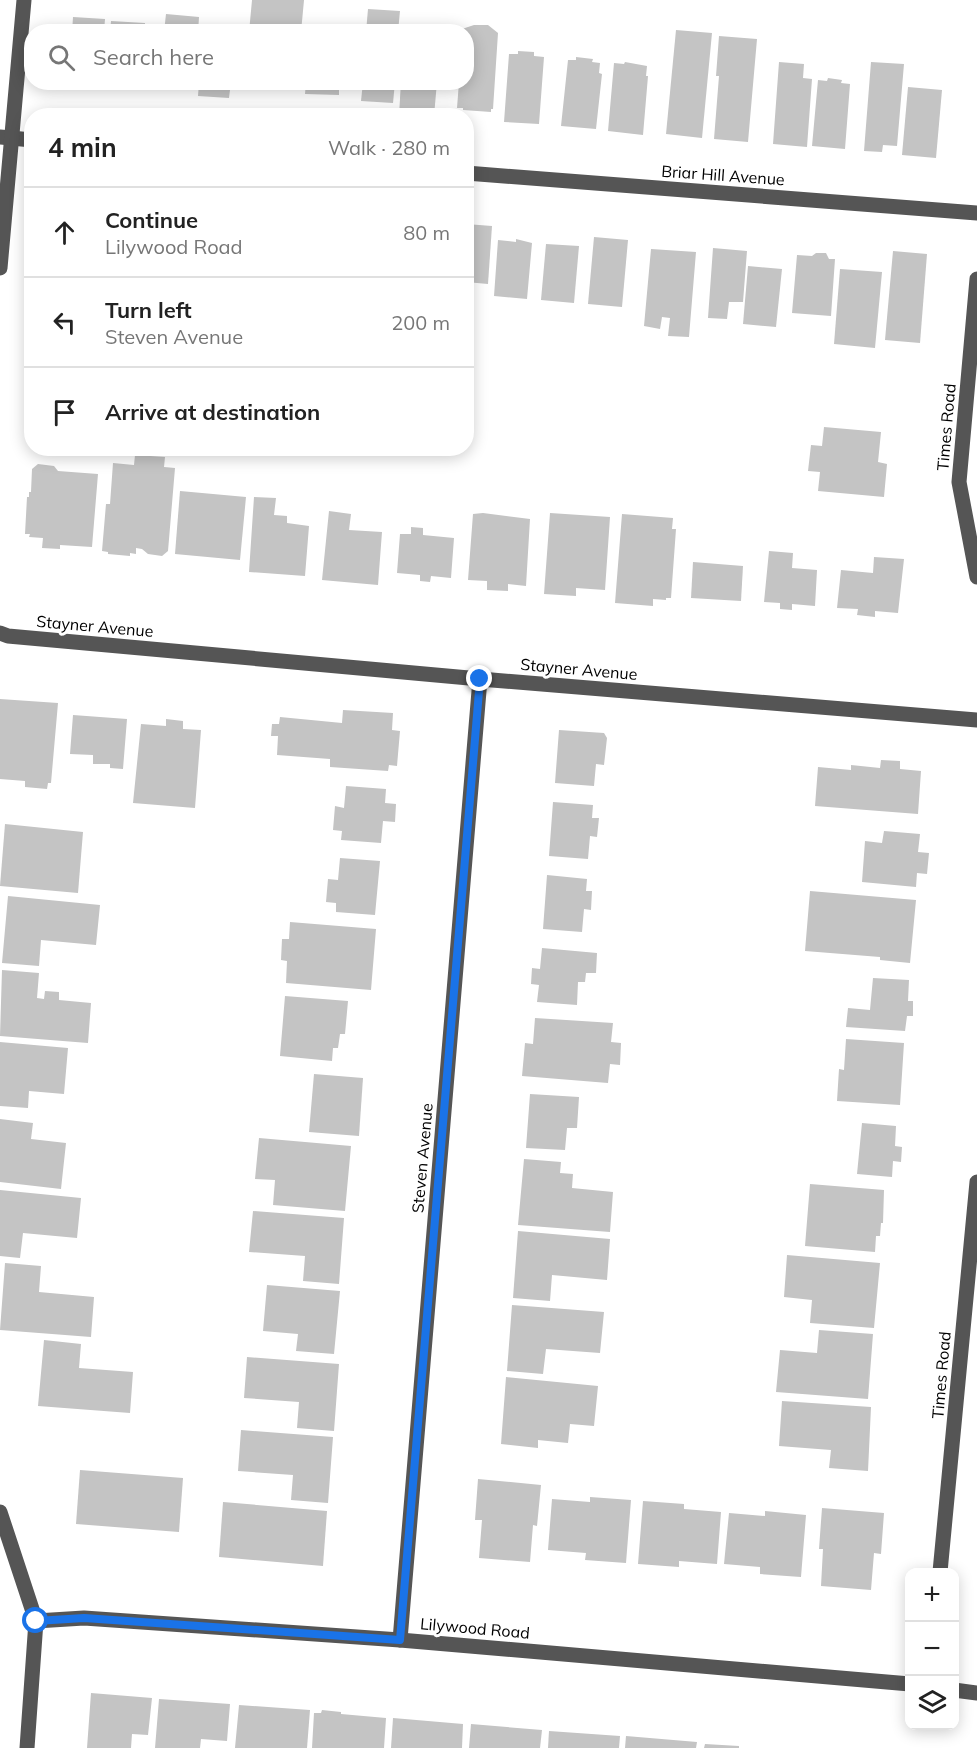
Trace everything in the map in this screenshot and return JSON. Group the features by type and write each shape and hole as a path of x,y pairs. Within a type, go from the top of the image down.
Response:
{"street":[{"path":"0,268 6,138 24,0"},
{"path":"6,138 24,139"},
{"name":"Briar Hill Avenue","path":"474,174 977,213"},
{"name":"Times Road","path":"977,279 959,482 977,577"},
{"name":"Stayner Avenue","path":"0,633 8,636 480,679 977,720"},
{"name":"Steven Avenue","path":"400,1640 480,679"},
{"name":"Times Road","path":"940,1568 977,1182"},
{"path":"0,1512 36,1621 27,1748"},
{"name":"Lilywood Road","path":"36,1621 84,1618 400,1640 905,1684"},
{"path":"959,1690 977,1693"}],"building":[{"path":"252,0 304,0 302,24 250,24"},
{"path":"368,9 400,11 399,24 367,24"},
{"path":"166,14 199,17 199,24 165,24"},
{"path":"73,17 105,19 105,24 73,24"},
{"path":"111,21 145,23 145,24 111,24"},
{"path":"474,25 488,25 498,33 493,109 491,112 474,111 474,108 457,108 458,90 474,90"},
{"path":"676,30 712,33 702,138 666,134"},
{"path":"719,36 757,39 748,142 714,139 719,76 716,76"},
{"path":"518,51 534,52 534,56 544,57 539,124 504,122 509,54 518,54"},
{"path":"576,57 593,59 592,62 600,63 599,73 602,74 596,129 561,126 568,60 576,60"},
{"path":"625,62 647,66 643,135 608,131 614,63 624,64"},
{"path":"779,62 804,64 803,78 812,79 807,147 773,144"},
{"path":"871,62 904,64 897,146 883,145 882,152 864,151"},
{"path":"828,78 850,84 845,149 812,146 818,80 827,81"},
{"path":"908,87 942,90 936,158 902,155"},
{"path":"198,90 230,90 229,98 198,96"},
{"path":"305,90 339,90 339,95 305,94"},
{"path":"362,90 394,90 393,103 361,101"},
{"path":"401,90 436,90 435,108 399,108"},
{"path":"474,225 492,226 488,284 474,283"},
{"path":"594,237 628,240 622,307 588,304"},
{"path":"516,239 532,243 527,299 494,296 498,240 516,242"},
{"path":"546,244 579,246 574,303 541,300"},
{"path":"713,248 747,251 743,302 729,302 727,319 708,318"},
{"path":"651,249 696,252 689,337 668,336 670,318 662,317 660,329 644,326"},
{"path":"893,251 927,254 920,343 885,340"},
{"path":"816,253 826,253 829,259 835,259 831,316 792,313 797,255 812,256"},
{"path":"748,266 782,269 776,327 743,324"},
{"path":"840,269 882,272 875,348 834,344"},
{"path":"824,427 881,432 878,462 887,464 884,497 818,491 820,472 808,471 811,445 822,446"},
{"path":"135,456 165,457 164,467 175,468 168,551 162,556 148,554 136,548 136,554 130,553 130,556 108,554 102,551 106,504 110,504 113,463 134,465"},
{"path":"38,464 54,466 58,471 98,474 92,547 60,545 60,549 42,548 43,538 29,537 30,534 25,534 27,497 31,492 32,469"},
{"path":"180,491 246,497 240,560 175,554"},
{"path":"254,497 276,498 274,515 287,516 287,523 309,526 305,576 249,572"},
{"path":"329,511 351,514 349,530 382,532 378,585 322,580"},
{"path":"483,513 530,519 526,586 508,584 508,591 487,590 487,581 468,580 473,514"},
{"path":"550,513 610,517 605,590 576,588 576,596 544,594"},
{"path":"622,514 673,518 672,529 676,529 671,598 653,599 653,606 615,603"},
{"path":"411,527 423,528 423,535 454,538 451,578 431,576 430,582 420,581 420,575 397,573 400,534 411,534"},
{"path":"769,551 793,553 792,568 817,570 815,606 792,604 792,610 780,609 780,603 764,602"},
{"path":"874,557 904,559 898,613 875,611 875,617 857,615 858,609 837,608 841,570 873,573"},
{"path":"693,562 743,566 741,601 691,598"},
{"path":"0,699 58,703 51,783 48,783 47,789 25,787 25,781 0,779"},
{"path":"343,710 393,713 392,730 400,731 397,766 389,765 388,771 330,767 330,759 277,755 278,736 271,736 272,724 279,724 280,717 342,723"},
{"path":"73,715 127,719 123,769 110,768 110,764 93,764 93,755 70,754"},
{"path":"166,719 183,721 183,729 201,730 195,808 133,803 141,724 166,726"},
{"path":"559,730 604,733 607,738 604,765 596,764 594,786 555,783"},
{"path":"881,760 900,761 900,769 921,771 918,814 815,806 818,767 851,770 851,765 880,768"},
{"path":"346,786 386,789 385,803 396,804 395,822 383,821 381,843 341,840 342,831 333,830 335,806 344,808"},
{"path":"553,802 593,805 592,818 599,818 597,837 590,836 588,859 549,856"},
{"path":"5,824 83,832 78,893 0,886"},
{"path":"884,831 920,834 918,852 929,853 927,874 917,873 916,887 862,882 865,841 882,843"},
{"path":"340,858 380,861 375,915 336,912 336,903 326,902 328,879 338,880"},
{"path":"547,875 587,879 586,891 592,891 591,910 584,909 582,932 543,929"},
{"path":"810,891 916,900 910,963 880,960 880,957 805,951"},
{"path":"8,896 100,905 96,945 41,940 39,966 2,963"},
{"path":"290,922 376,929 371,990 286,983 287,961 281,960 282,939 289,939"},
{"path":"542,948 597,953 596,973 586,973 585,982 578,982 577,1005 537,1002 539,985 531,984 532,968 540,969"},
{"path":"2,970 39,973 37,998 44,999 45,991 59,992 59,1000 91,1003 88,1043 0,1036"},
{"path":"873,978 909,980 908,1001 913,1001 913,1016 907,1016 905,1031 846,1027 848,1008 870,1010"},
{"path":"285,996 348,1001 345,1034 340,1034 338,1048 333,1048 332,1061 280,1056"},
{"path":"535,1018 613,1023 611,1042 621,1043 620,1065 610,1064 608,1083 522,1076 525,1043 533,1044"},
{"path":"846,1039 904,1043 900,1105 837,1101 839,1069 844,1070"},
{"path":"0,1042 68,1048 64,1094 29,1091 28,1108 0,1106"},
{"path":"314,1074 363,1078 359,1136 309,1132"},
{"path":"530,1094 579,1097 577,1128 567,1128 565,1150 526,1148"},
{"path":"0,1119 33,1123 31,1139 66,1143 61,1189 0,1182"},
{"path":"862,1123 896,1126 895,1146 902,1147 901,1162 893,1161 892,1177 857,1174"},
{"path":"259,1138 351,1146 345,1211 273,1205 275,1180 255,1179"},
{"path":"524,1159 561,1162 560,1173 573,1174 572,1188 613,1192 610,1232 518,1225"},
{"path":"810,1184 884,1190 883,1223 881,1223 880,1236 876,1236 875,1252 805,1246"},
{"path":"0,1190 81,1198 77,1238 23,1233 20,1258 0,1256"},
{"path":"253,1211 344,1218 339,1284 303,1281 305,1256 249,1252"},
{"path":"518,1231 610,1239 607,1280 552,1275 550,1301 513,1298"},
{"path":"787,1255 880,1263 874,1328 810,1323 812,1300 784,1297"},
{"path":"5,1263 41,1266 39,1292 94,1297 91,1337 0,1330"},
{"path":"267,1285 340,1291 334,1354 296,1351 298,1334 263,1331"},
{"path":"512,1305 604,1312 600,1353 546,1349 543,1374 507,1371"},
{"path":"819,1330 873,1334 868,1399 776,1392 780,1350 817,1353"},
{"path":"44,1340 81,1344 79,1368 133,1372 130,1413 38,1406"},
{"path":"247,1357 339,1364 334,1431 297,1428 299,1402 244,1398"},
{"path":"506,1377 598,1386 594,1426 570,1424 568,1443 538,1440 538,1448 501,1444"},
{"path":"782,1401 871,1407 868,1471 829,1468 831,1450 779,1446"},
{"path":"241,1430 333,1437 328,1503 291,1500 293,1475 238,1471"},
{"path":"80,1470 183,1478 179,1532 76,1524"},
{"path":"478,1479 541,1485 537,1526 533,1525 530,1562 479,1558 482,1520 475,1520"},
{"path":"590,1497 631,1500 626,1563 585,1560 586,1553 548,1550 552,1499 590,1502"},
{"path":"643,1501 684,1504 684,1509 721,1512 717,1564 679,1561 679,1567 638,1564"},
{"path":"223,1502 327,1511 323,1566 219,1557"},
{"path":"822,1508 884,1513 881,1554 874,1553 871,1590 821,1586 823,1549 819,1549"},
{"path":"765,1511 806,1515 801,1577 760,1574 760,1567 724,1564 729,1513 765,1516"},
{"path":"91,1693 152,1698 148,1735 132,1734 131,1748 87,1748"},
{"path":"159,1699 230,1704 227,1741 201,1739 200,1748 155,1748"},
{"path":"239,1705 310,1710 307,1748 235,1748"},
{"path":"322,1710 386,1718 384,1748 312,1748 314,1713 321,1713"},
{"path":"393,1718 463,1724 462,1748 391,1748"},
{"path":"471,1724 542,1730 540,1748 469,1748"},
{"path":"549,1731 620,1736 619,1748 548,1748"},
{"path":"626,1736 697,1742 696,1748 625,1748"},
{"path":"705,1744 739,1746 739,1748 704,1748"}],"route":[{"path":"36,1621 84,1618 400,1640 480,679"}]}
